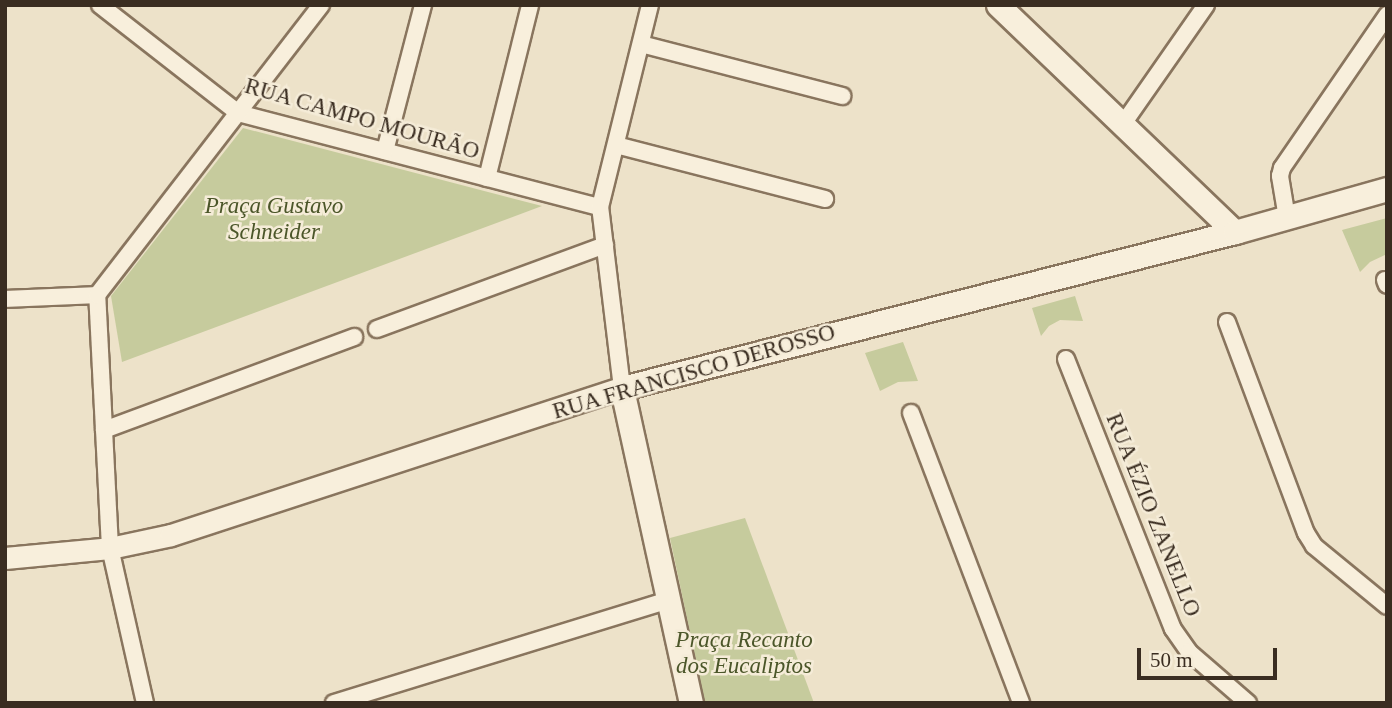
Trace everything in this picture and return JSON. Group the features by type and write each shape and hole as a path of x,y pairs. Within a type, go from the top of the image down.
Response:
{"main road":[{"path":"998,5 1235,232"},
{"name":"RUA FRANCISCO DEROSSO","path":"622,388 1235,232 1387,189"},
{"path":"622,388 691,703"}],"street":[{"name":"RUA CAMPO MOURÃO","path":"100,5 238,113 600,207"},
{"path":"145,703 110,548 97,295 321,5"},
{"path":"386,151 423,5"},
{"path":"487,178 530,5"},
{"path":"622,388 600,207 650,5"},
{"path":"1123,124 1206,5"},
{"path":"1287,218 1280,176 1282,168 1387,15"},
{"path":"641,44 842,96"},
{"path":"616,145 825,199"},
{"path":"377,329 605,246"},
{"path":"5,299 97,295"},
{"path":"1227,322 1306,533 1314,546 1387,606"},
{"path":"104,430 355,337"},
{"name":"RUA ÉZIO ZANELLO","path":"1066,359 1173,629 1198,661 1248,703"},
{"name":"RUA FRANCISCO DEROSSO","path":"5,558 110,548 171,535 622,388"},
{"path":"911,413 1021,703"},
{"path":"334,703 668,600"}],"green space":[{"name":"Praça Gustavo Schneider","path":"243,128 542,206 122,362 111,296"},
{"path":"1387,218 1387,254 1370,262 1360,272 1342,230"},
{"path":"1075,296 1083,321 1060,320 1049,326 1041,336 1032,308"},
{"path":"903,342 918,381 898,382 880,391 865,353"},
{"name":"Praça Recanto dos Eucaliptos","path":"745,518 814,703 705,703 670,538"}]}
